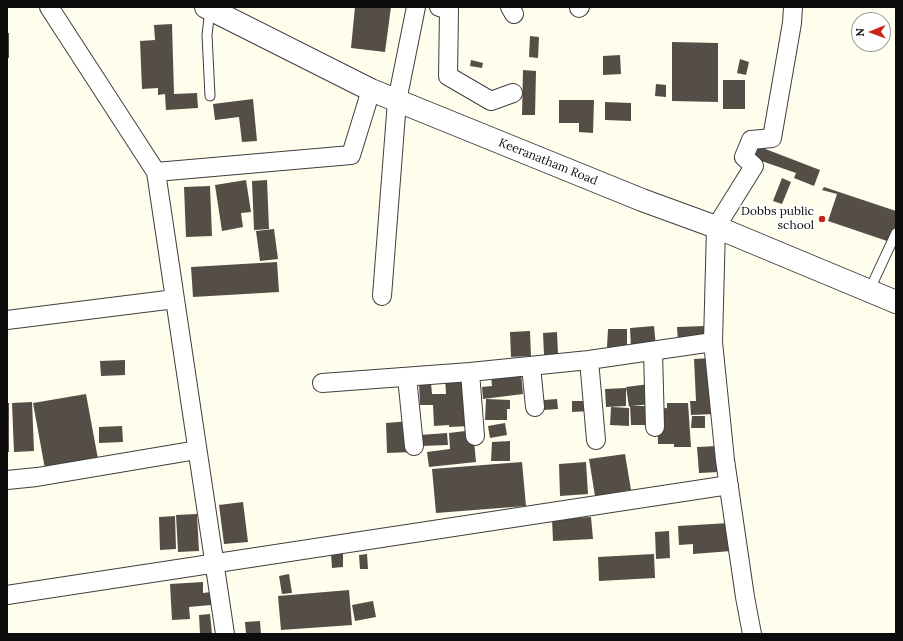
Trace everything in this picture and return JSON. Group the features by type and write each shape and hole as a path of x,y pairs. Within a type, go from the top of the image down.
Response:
{"street":[{"path":"49,7 156,172 225,634"},
{"path":"382,296 398,101 416,7"},
{"path":"752,634 745,597 729,485 713,342 716,227 754,166 744,157 751,140 772,138 792,23 793,7"},
{"name":"Keeranatham Road","path":"208,8 371,90 642,200 716,227 896,302"},
{"path":"448,8 448,76 491,101 513,93"},
{"path":"156,172 351,155 371,90"},
{"path":"7,320 175,299"},
{"path":"322,383 470,372 589,360 713,342"},
{"path":"653,351 655,427"},
{"path":"589,360 596,440"},
{"path":"531,366 535,407"},
{"path":"470,372 475,436"},
{"path":"407,377 414,446"},
{"path":"7,480 37,477 197,450"},
{"path":"7,595 729,485"}],"lane":[{"path":"208,8 207,35 210,96"},
{"path":"869,291 896,233"}],"building":[{"path":"355,7 391,7 385,52 351,48"},
{"path":"172,24 174,94 197,93 198,108 166,110 165,94 158,95 158,88 142,89 140,41 155,40 154,25"},
{"path":"7,33 9,33 9,58 7,58"},
{"path":"530,36 539,37 538,58 529,57"},
{"path":"672,42 718,43 718,102 672,101"},
{"path":"620,55 621,74 603,75 603,56"},
{"path":"740,59 749,62 746,75 737,73"},
{"path":"471,60 483,63 482,68 470,66"},
{"path":"523,70 536,71 535,115 522,115"},
{"path":"723,80 745,80 745,109 723,109"},
{"path":"656,84 666,85 666,97 655,96"},
{"path":"253,99 257,141 242,142 239,117 215,120 213,104"},
{"path":"559,100 594,100 593,133 579,132 579,123 559,123"},
{"path":"605,102 631,103 631,121 605,120"},
{"path":"755,145 820,170 814,186 794,178 796,173 750,157"},
{"path":"782,178 791,182 782,204 773,201"},
{"path":"246,180 251,212 241,213 243,227 222,231 215,185"},
{"path":"267,180 269,229 254,230 252,181"},
{"path":"210,186 212,236 186,237 184,187"},
{"path":"824,187 896,211 896,224 890,242 828,221 837,194 822,190"},
{"path":"274,229 278,259 260,261 256,231"},
{"path":"277,262 279,292 193,297 191,267"},
{"path":"654,326 656,347 631,348 630,328"},
{"path":"705,326 706,340 678,342 677,327"},
{"path":"608,329 627,329 627,348 607,347"},
{"path":"530,331 531,356 511,357 510,332"},
{"path":"557,332 558,354 544,355 543,333"},
{"path":"712,358 715,414 691,415 690,401 696,401 694,359"},
{"path":"125,360 125,375 101,376 100,361"},
{"path":"521,373 523,394 483,399 482,387 492,386 491,376"},
{"path":"467,376 469,426 434,426 433,405 420,405 419,383 431,383 432,394 446,394 445,377"},
{"path":"649,384 652,404 632,406 653,406 653,425 631,425 630,406 629,407 626,387"},
{"path":"626,388 626,406 606,407 605,389"},
{"path":"86,394 98,459 45,469 33,403"},
{"path":"486,399 510,400 510,409 507,409 507,420 485,420"},
{"path":"557,399 558,409 544,410 544,400"},
{"path":"572,401 591,401 591,411 572,412"},
{"path":"32,402 34,451 14,452 12,403"},
{"path":"7,403 9,403 9,452 7,452"},
{"path":"667,403 688,403 691,447 674,447 674,444 658,444 657,409 667,408"},
{"path":"611,407 629,408 629,426 610,425"},
{"path":"692,416 705,416 705,428 691,428"},
{"path":"410,421 412,452 387,453 386,423"},
{"path":"505,423 507,435 490,438 488,426"},
{"path":"122,426 123,442 99,443 99,427"},
{"path":"473,430 476,462 429,467 427,452 450,449 449,433"},
{"path":"447,433 448,445 421,446 420,435"},
{"path":"510,441 510,461 491,461 492,442"},
{"path":"717,446 719,472 699,473 697,447"},
{"path":"625,454 631,490 595,496 589,459"},
{"path":"522,462 526,506 436,513 432,469"},
{"path":"586,462 588,494 560,496 559,464"},
{"path":"243,502 248,542 224,544 219,505"},
{"path":"197,514 199,551 178,552 176,515"},
{"path":"175,516 176,549 160,550 159,517"},
{"path":"591,517 593,539 553,541 552,519"},
{"path":"729,523 731,551 693,554 693,544 679,545 678,526"},
{"path":"669,531 670,558 656,559 655,532"},
{"path":"343,553 343,567 332,568 331,554"},
{"path":"367,554 368,569 360,569 359,555"},
{"path":"654,554 655,578 599,581 598,557"},
{"path":"289,574 292,593 282,594 279,576"},
{"path":"203,582 203,593 211,592 211,605 189,607 190,619 172,620 170,584"},
{"path":"349,590 352,625 281,630 278,596"},
{"path":"373,601 376,617 355,621 352,605"},
{"path":"210,614 212,634 200,634 199,615"},
{"path":"260,621 261,634 246,634 245,622"}],"place":[{"name":"Dobbs public school","path":"822,219"}]}
